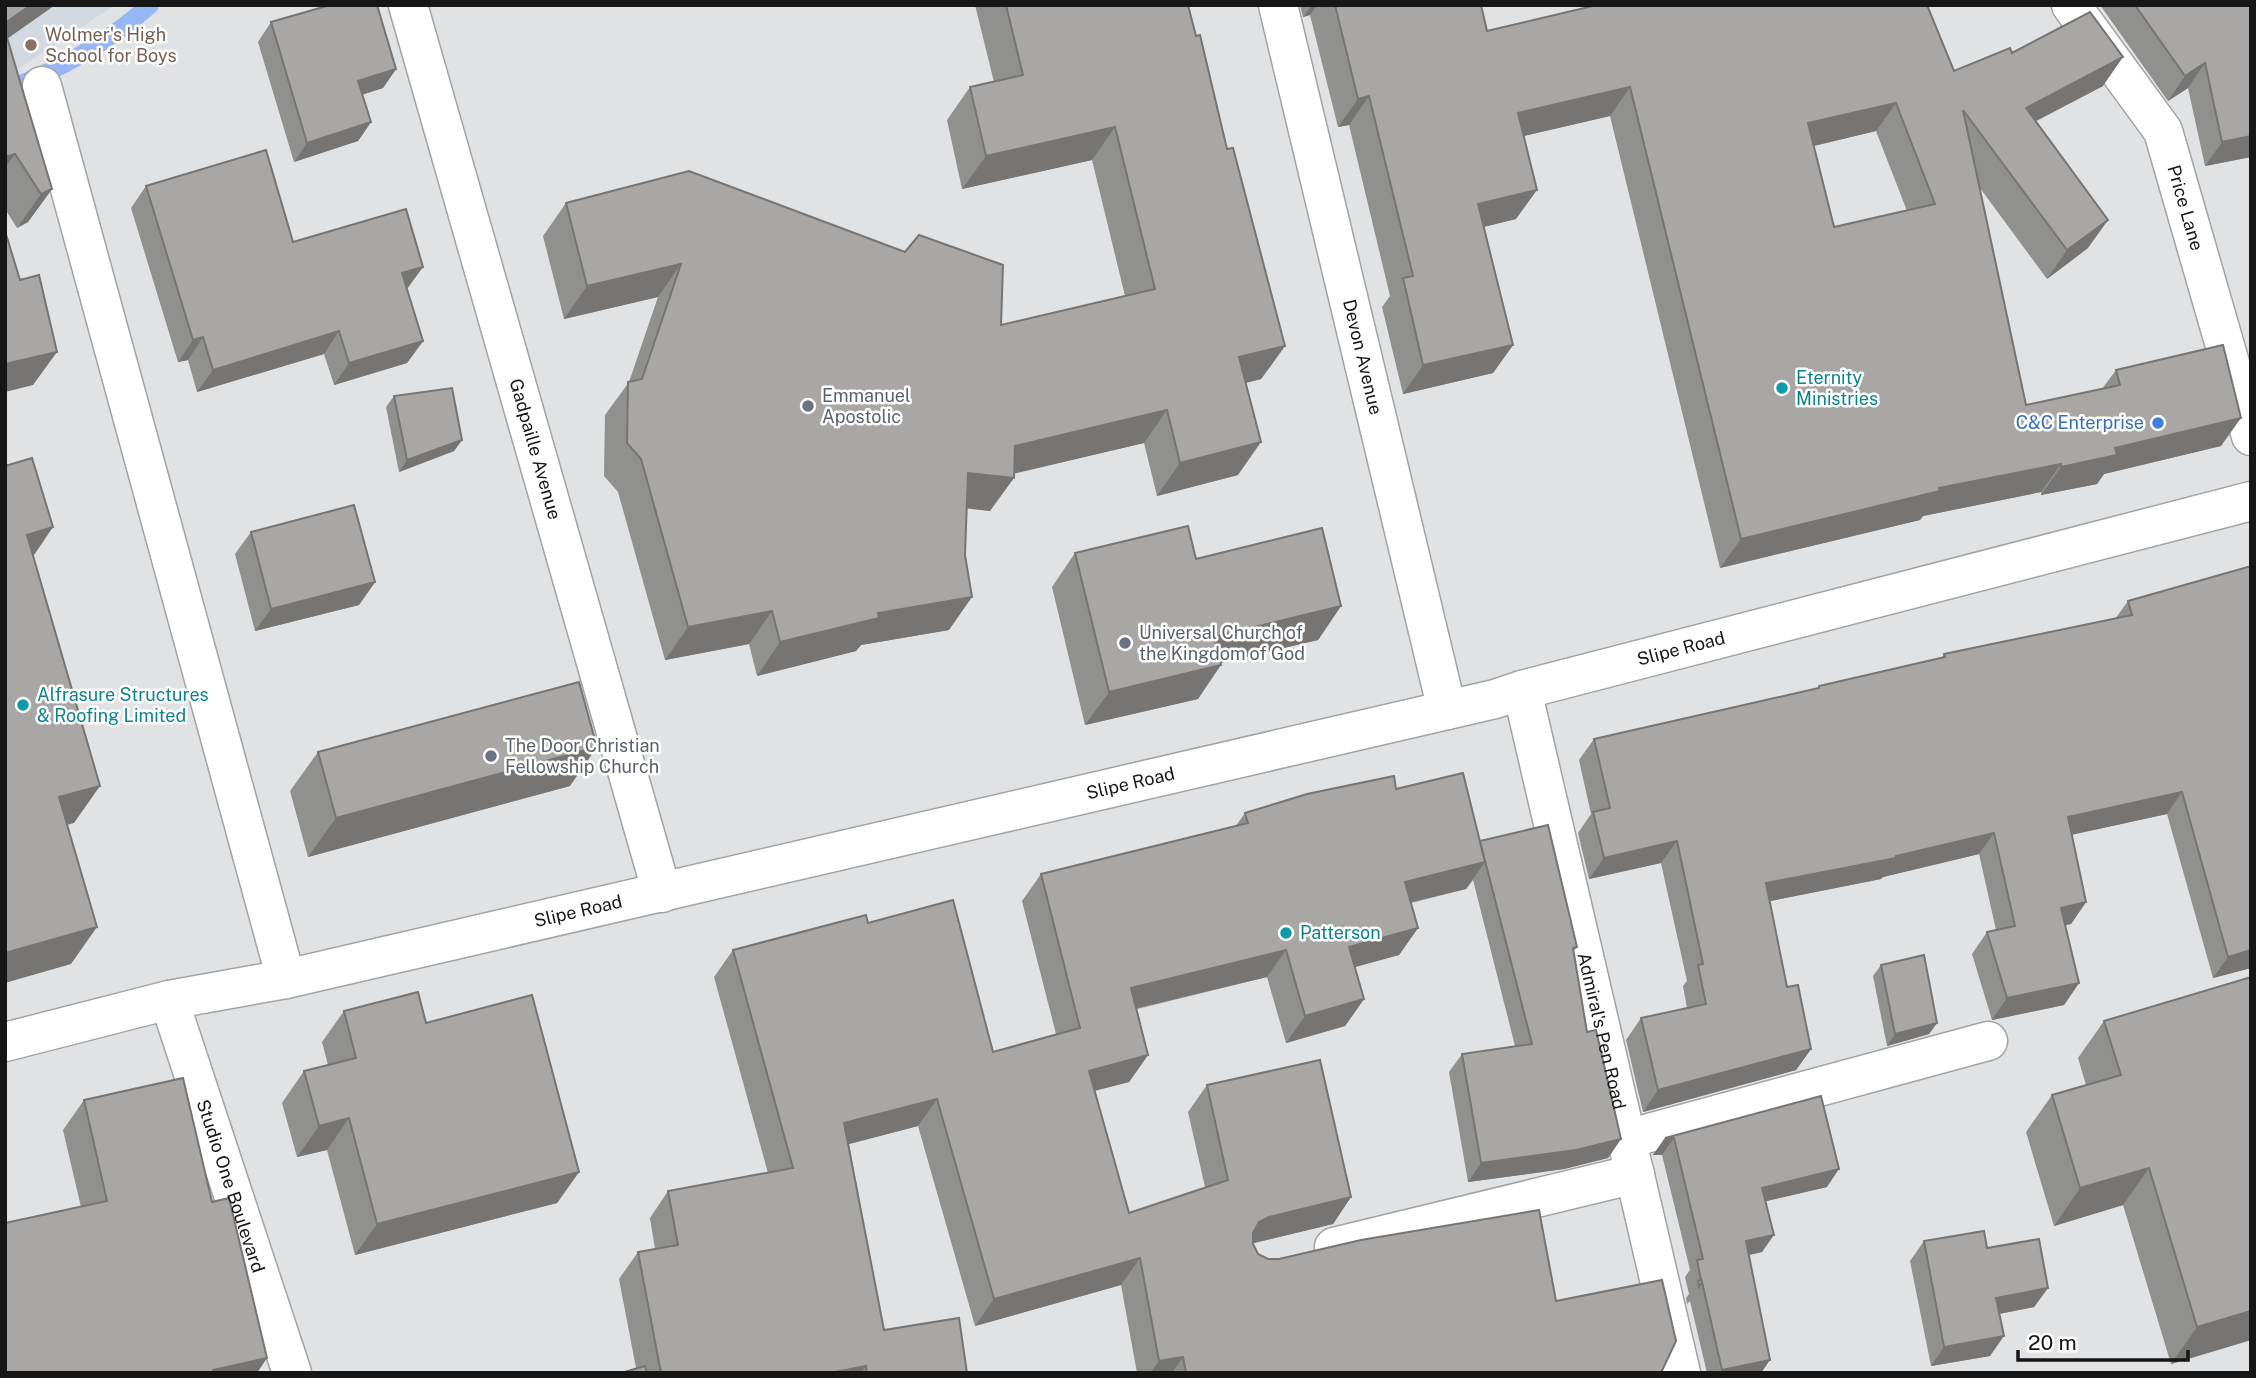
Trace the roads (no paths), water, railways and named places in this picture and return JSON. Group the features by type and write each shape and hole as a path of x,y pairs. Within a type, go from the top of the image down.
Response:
{"street":[{"name":"Gadpaille Avenue","path":"408,5 662,893"},
{"name":"Devon Avenue","path":"1278,5 1447,710"},
{"name":"Price Lane","path":"2071,5 2163,131 2251,436"},
{"path":"41,86 286,979"},
{"name":"Slipe Road","path":"5,1042 169,1000 286,979 1495,699 1521,690 2251,501"},
{"name":"Admiral's Pen Road","path":"1521,690 1681,1373"},
{"name":"Studio One Boulevard","path":"169,1000 292,1373"},
{"path":"1306,1254 1631,1157 1988,1041"}],"waterway":[{"path":"5,90 81,55 117,32 150,5"}],"place":[{"name":"Wolmer's High School for Boys","path":"31,45"},
{"name":"Eternity Ministries","path":"1782,388"},
{"name":"Emmanuel Apostolic","path":"808,406"},
{"name":"C&C Enterprise","path":"2158,423"},
{"name":"Universal Church of the Kingdom of God","path":"1125,643"},
{"name":"Alfrasure Structures & Roofing Limited","path":"23,705"},
{"name":"The Door Christian Fellowship Church","path":"491,756"},
{"name":"Patterson","path":"1286,933"}]}
